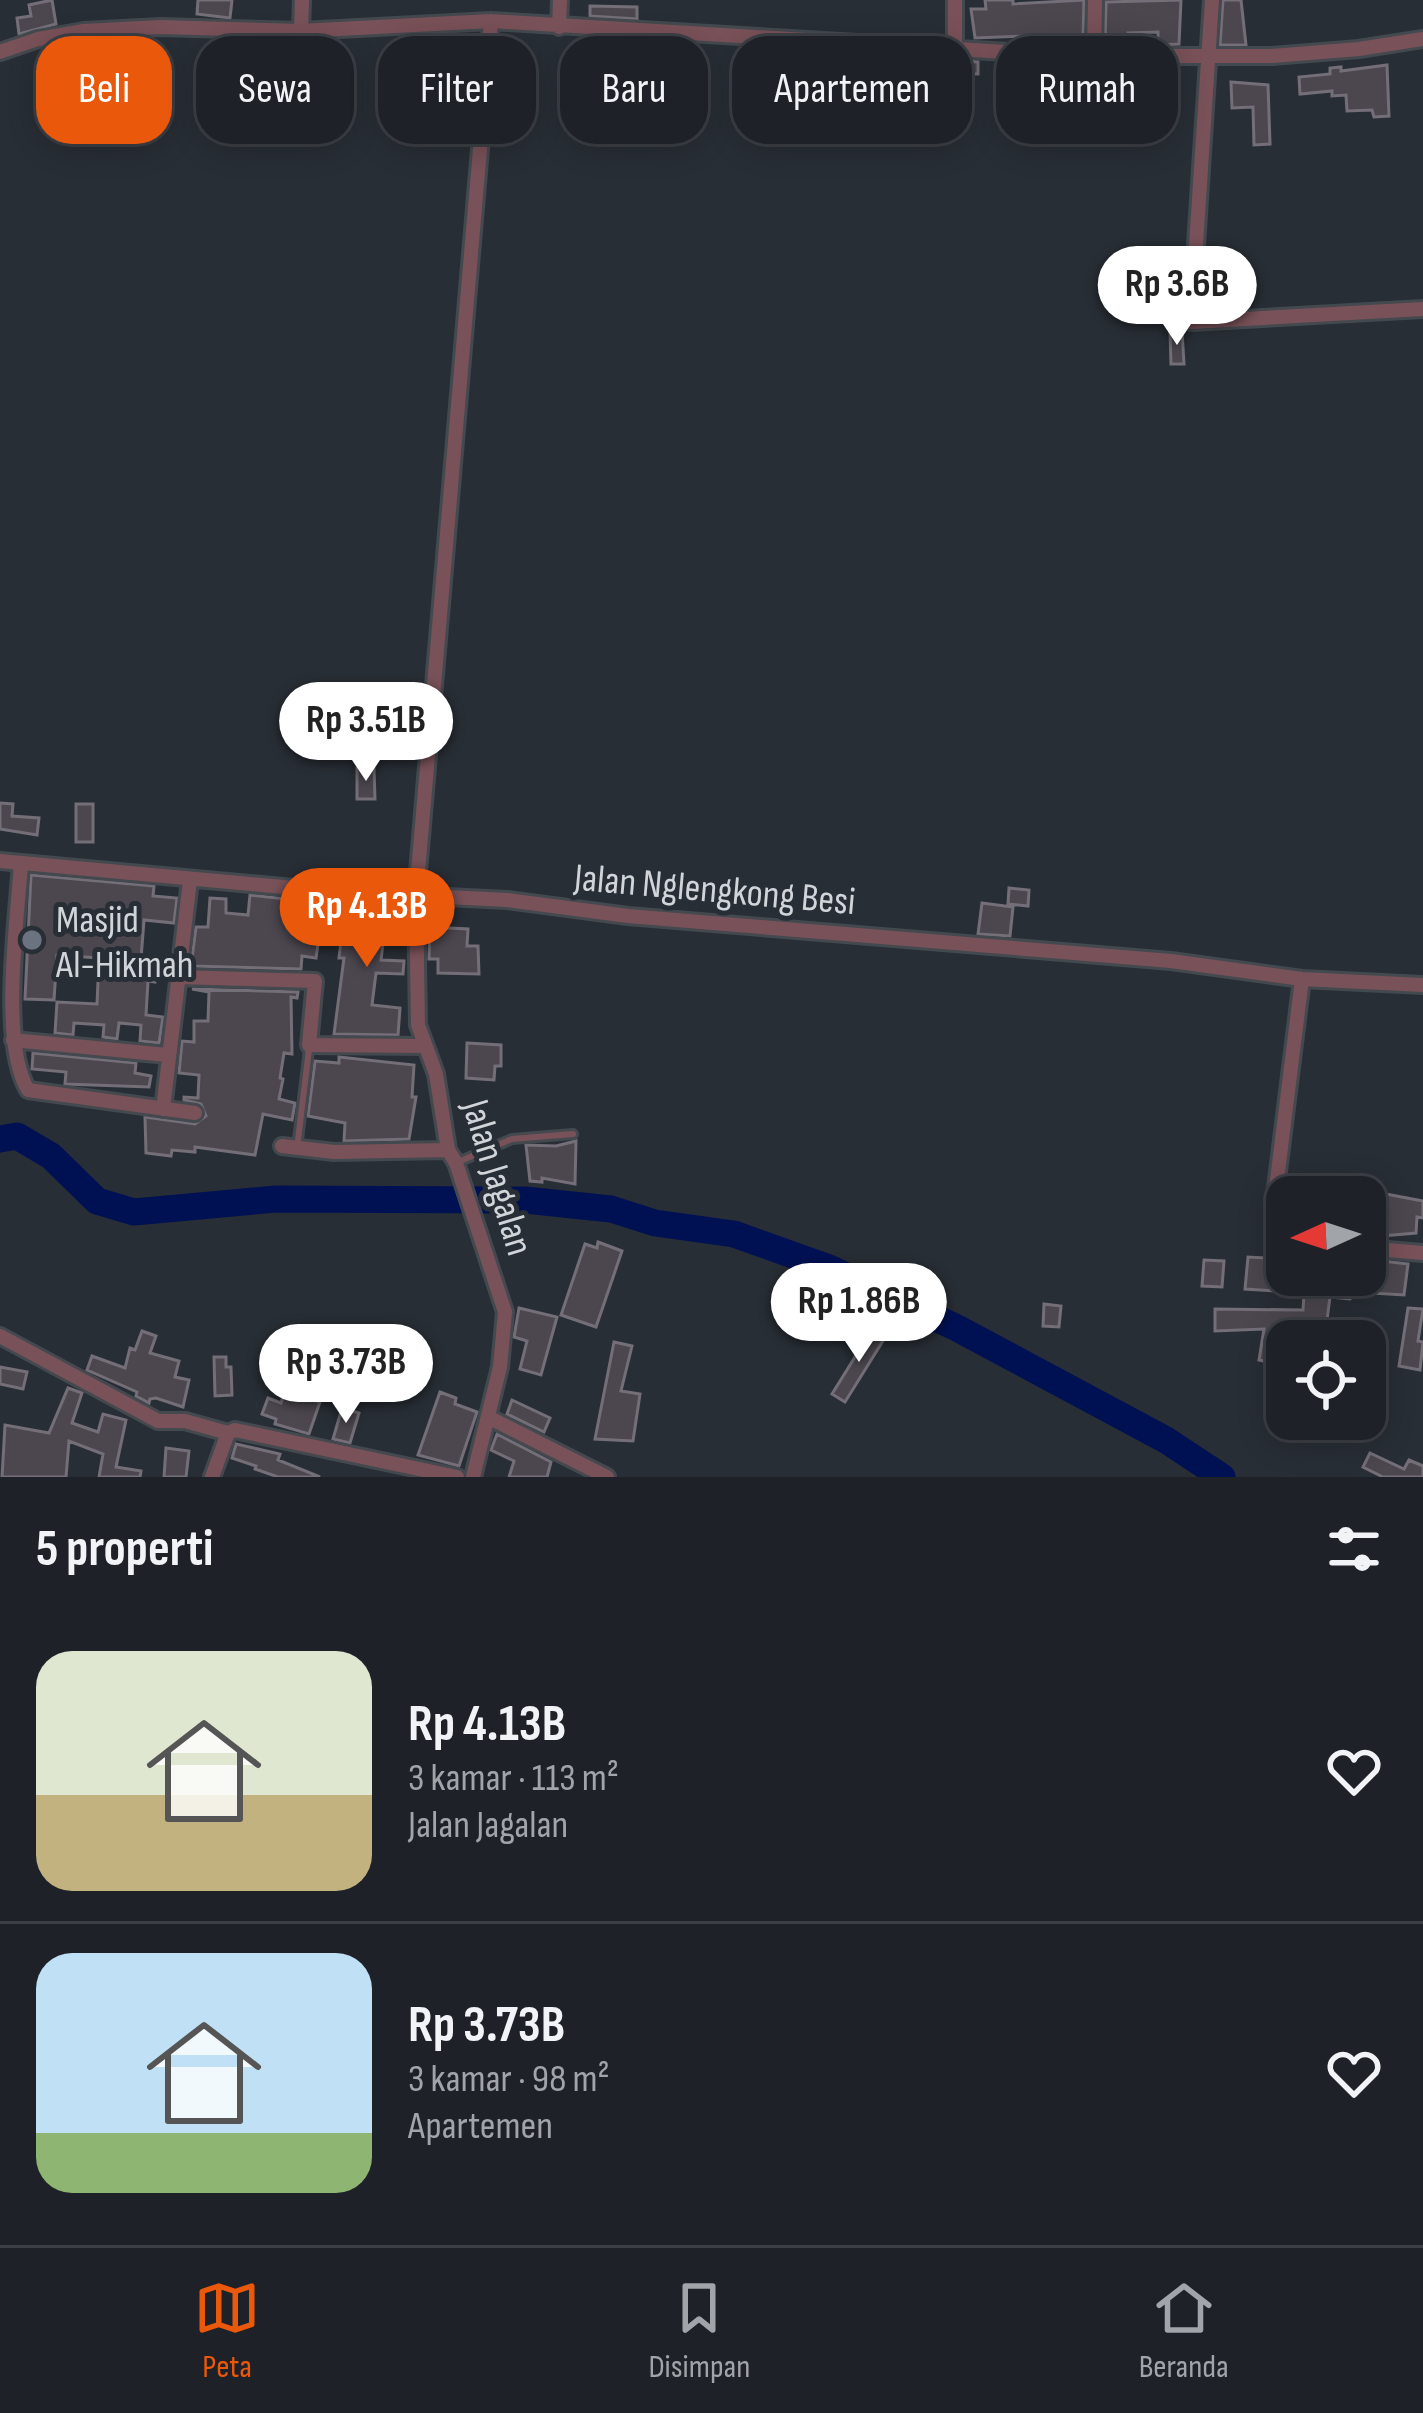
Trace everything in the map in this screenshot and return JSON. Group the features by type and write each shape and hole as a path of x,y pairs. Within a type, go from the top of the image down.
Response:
{"street":[{"path":"301,31 302,0"},
{"path":"559,27 560,0"},
{"path":"955,0 955,36"},
{"path":"1094,36 1095,0"},
{"path":"1212,0 1191,322 1423,309"},
{"path":"0,52 84,31 160,27 301,31 491,21 732,37"},
{"name":"Jalan Jagalan","path":"473,1477 500,1367 505,1312 452,1157 436,1074 418,1025 416,895 491,21"},
{"path":"1178,55 1273,56 1359,50 1423,39"},
{"name":"Jalan Nglengkong Besi","path":"0,861 1150,959 1302,979 1423,985"},
{"path":"21,864 13,1040 19,1077 28,1090 195,1113"},
{"path":"163,1109 190,880"},
{"path":"177,977 315,981 309,1045 423,1046"},
{"path":"1277,1176 1302,979"},
{"path":"13,1040 167,1055"},
{"path":"290,1147 452,1157"},
{"path":"1386,1250 1423,1253"},
{"path":"0,1336 158,1420 185,1421 228,1433 235,1430 458,1477"},
{"path":"488,1417 608,1477"},
{"path":"212,1477 228,1433"}],"lane":[{"path":"290,1147 309,1045"},
{"path":"452,1157 512,1138 573,1134"}],"building":[{"path":"52,0 56,24 19,34 17,18 31,16 29,5"},
{"path":"198,0 232,0 230,18 197,14"},
{"path":"985,0 1013,0 1013,4 1084,0 1083,36 975,38 971,9 986,9"},
{"path":"1181,0 1179,44 1178,36 1158,36 1158,32 1105,36 1106,2"},
{"path":"1223,0 1241,0 1246,45 1220,45"},
{"path":"590,6 637,7 637,19 590,16"},
{"path":"1387,65 1389,116 1374,117 1372,110 1347,111 1346,95 1332,96 1332,91 1300,94 1299,77 1330,74 1330,68"},
{"path":"1231,82 1268,85 1270,144 1254,145 1253,107 1232,108"},
{"path":"1182,331 1184,364 1171,364 1170,332"},
{"path":"357,768 374,768 375,799 357,799"},
{"path":"0,803 13,804 12,816 39,818 37,835 0,829"},
{"path":"76,804 93,804 93,842 76,842"},
{"path":"31,875 154,886 153,896 177,898 174,923 144,920 141,959 158,961 155,982 148,981 146,1015 163,1017 159,1043 140,1041 141,1025 119,1023 117,1039 103,1037 104,1025 74,1023 73,1035 55,1033 57,1002 97,1004 99,958 57,955 54,1000 25,999"},
{"path":"1009,888 1029,890 1028,906 1008,904"},
{"path":"250,895 324,903 316,958 302,956 301,969 191,966 196,927 208,927 210,898 226,899 226,913 248,915"},
{"path":"348,903 405,906 405,915 399,914 397,937 384,936 381,960 404,961 403,974 376,973 372,1005 400,1008 398,1035 334,1034"},
{"path":"982,903 1013,907 1010,936 978,934"},
{"path":"430,927 468,929 467,946 478,946 479,974 438,973 438,959 429,959"},
{"path":"192,989 298,992 297,998 291,997 292,1054 284,1053 279,1099 295,1103 292,1120 263,1114 255,1155 195,1147 195,1152 172,1150 171,1156 146,1153 145,1117 195,1124 206,1116 201,1104 184,1100 198,1098 199,1075 179,1073 182,1041 194,1042 194,1021 208,1021 209,992"},
{"path":"467,1043 501,1045 501,1066 495,1066 494,1080 466,1078"},
{"path":"33,1053 136,1063 135,1073 151,1076 149,1087 65,1084 66,1072 32,1069"},
{"path":"339,1057 414,1065 412,1097 416,1097 409,1139 344,1141 345,1123 308,1116 315,1061 339,1063"},
{"path":"576,1141 575,1184 542,1178 542,1182 530,1181 526,1145"},
{"path":"1386,1194 1423,1201 1423,1218 1417,1217 1416,1233 1386,1236"},
{"path":"598,1242 622,1251 596,1327 561,1315 585,1244 597,1248"},
{"path":"1266,1245 1266,1290 1245,1289 1248,1257 1265,1258"},
{"path":"1204,1260 1224,1261 1222,1287 1202,1286"},
{"path":"1386,1261 1408,1264 1404,1295 1386,1294"},
{"path":"1304,1296 1352,1296 1330,1297 1327,1320 1266,1320 1266,1361 1259,1360 1264,1329 1215,1331 1215,1309 1303,1310"},
{"path":"1044,1304 1061,1306 1059,1327 1043,1326"},
{"path":"519,1308 557,1317 541,1375 520,1369 527,1341 514,1337"},
{"path":"1408,1308 1423,1309 1420,1370 1399,1366"},
{"path":"873,1328 886,1336 845,1402 832,1394"},
{"path":"142,1331 156,1336 150,1353 179,1361 175,1377 189,1380 183,1407 156,1398 149,1403 136,1396 137,1392 87,1370 92,1356 125,1368 130,1348 135,1350"},
{"path":"313,1333 326,1337 319,1357 306,1353"},
{"path":"614,1342 632,1346 621,1391 640,1394 633,1441 595,1439"},
{"path":"214,1357 226,1357 226,1367 231,1367 232,1395 215,1396"},
{"path":"295,1358 308,1362 298,1395 320,1402 309,1434 275,1424 276,1419 262,1414 268,1398 281,1403"},
{"path":"0,1367 27,1372 23,1389 0,1384"},
{"path":"68,1388 82,1393 72,1423 98,1432 103,1414 126,1420 116,1467 141,1471 140,1477 99,1477 103,1454 69,1441 66,1477 2,1477 5,1425 49,1433"},
{"path":"440,1392 477,1412 459,1466 418,1455"},
{"path":"512,1400 550,1418 544,1432 507,1414"},
{"path":"342,1408 359,1413 350,1443 333,1439"},
{"path":"497,1434 551,1462 547,1477 509,1477 514,1461 491,1450"},
{"path":"236,1444 280,1454 278,1460 320,1477 278,1477 255,1469 232,1458"},
{"path":"166,1448 189,1451 186,1477 164,1477"},
{"path":"1370,1453 1404,1469 1409,1460 1423,1466 1423,1477 1383,1477 1363,1467"}],"waterway":[{"path":"0,1139 17,1136 51,1156 97,1201 134,1212 276,1199 525,1200 611,1209 655,1223 734,1234 829,1268 957,1328 1166,1440 1222,1477"}],"place":[{"name":"Masjid Al-Hikmah","path":"32,940"}]}
